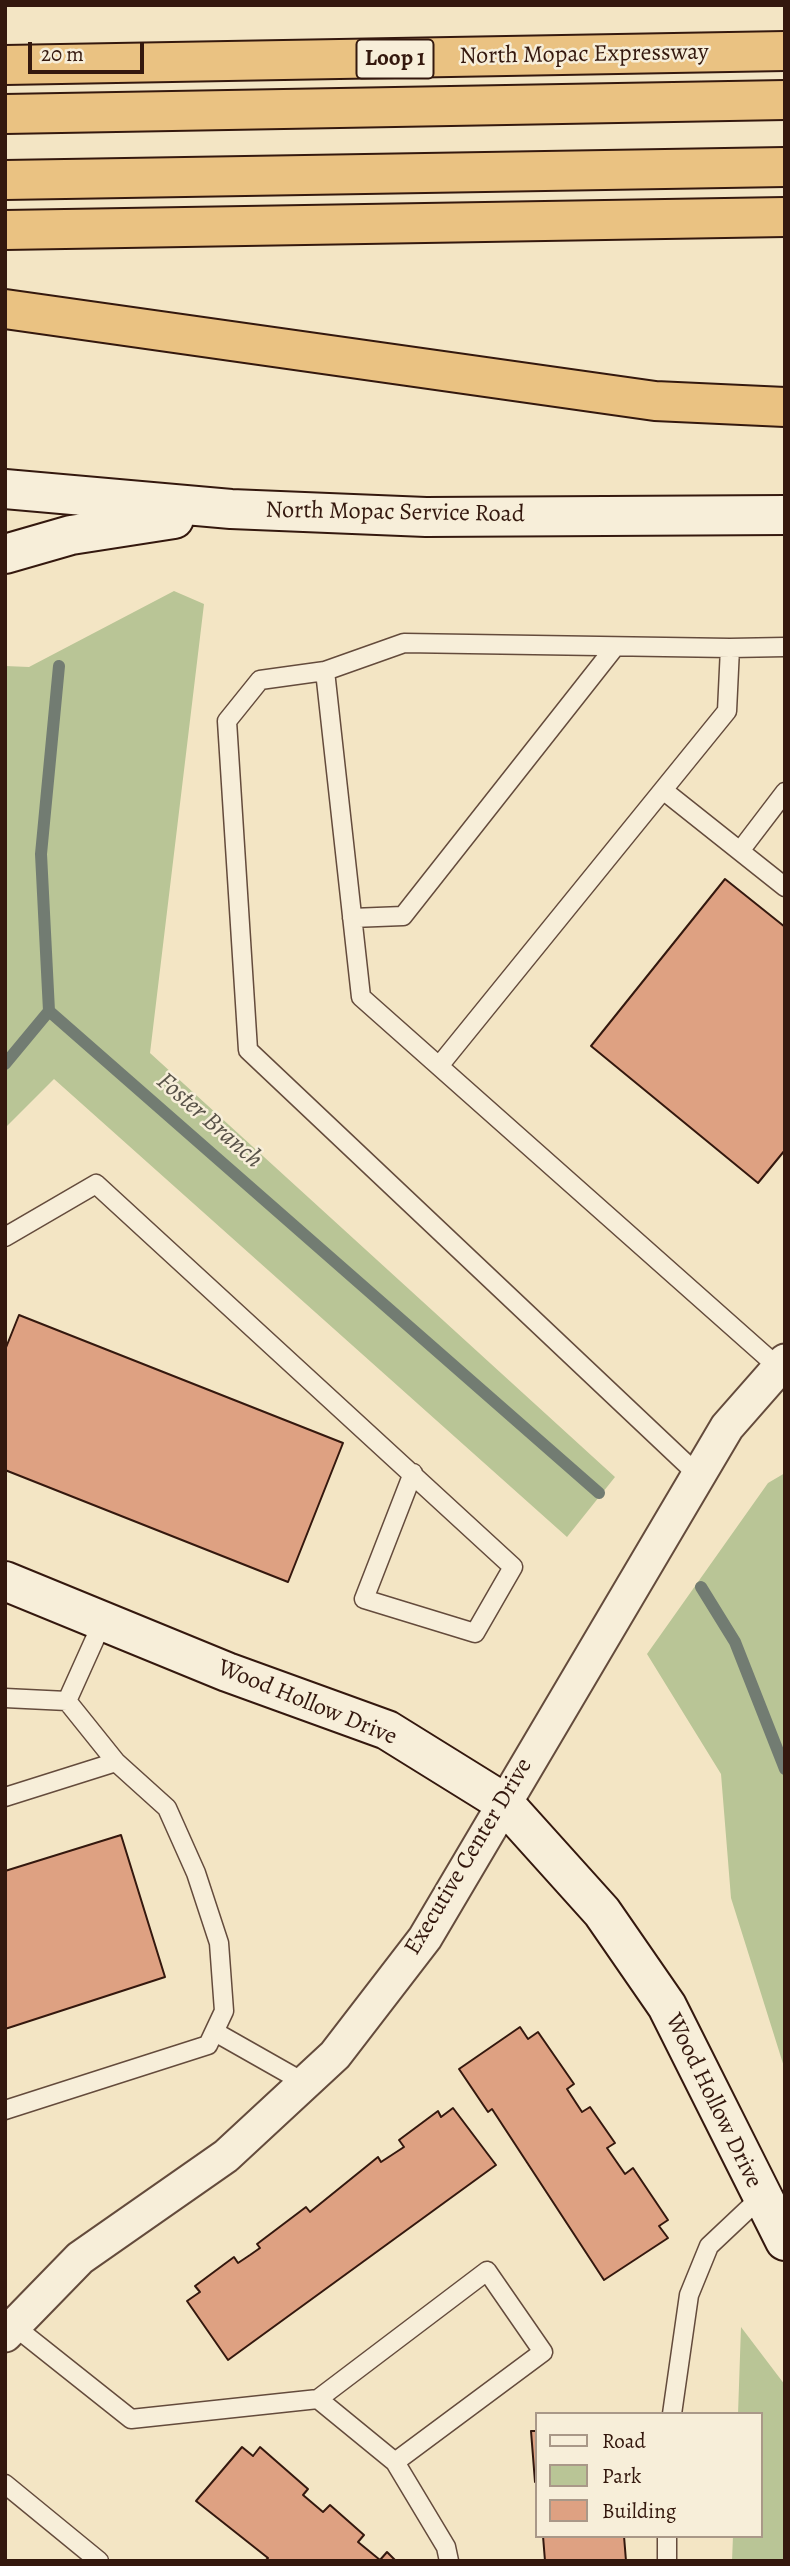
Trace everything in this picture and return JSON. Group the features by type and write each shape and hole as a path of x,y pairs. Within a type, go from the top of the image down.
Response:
{"highway":[{"name":"North Mopac Expressway","path":"5,65 785,51"},
{"path":"5,114 785,100"},
{"path":"5,180 785,167"},
{"path":"5,230 785,217"},
{"path":"5,309 655,401 785,407"}],"street":[{"name":"North Mopac Service Road","path":"5,489 231,509 426,517 785,515"},
{"path":"5,554 71,535 231,509"},
{"name":"Executive Center Drive","path":"10,2331 80,2258 226,2157 335,2055 425,1938 727,1427 781,1364"},
{"name":"Wood Hollow Drive","path":"5,1581 227,1672 387,1730 503,1802 602,1912 667,2006 785,2241"}],"lane":[{"path":"698,1475 248,1050 227,720 260,680 325,671 404,643 785,648"},
{"path":"352,918 403,916 615,647"},
{"path":"439,1066 727,711 730,648"},
{"path":"325,671 361,997 781,1364"},
{"path":"663,790 785,887"},
{"path":"740,851 785,792"},
{"path":"5,1237 96,1184 413,1473 513,1567 475,1633 364,1599 413,1473"},
{"path":"67,1701 103,1621"},
{"path":"5,1698 67,1701 116,1762 167,1808 196,1873 219,1943 225,2011 208,2045 5,2110"},
{"path":"5,1797 116,1762"},
{"path":"215,2032 305,2083"},
{"path":"672,2412 689,2295 709,2246 761,2197"},
{"path":"10,2331 131,2419 318,2399 486,2271 543,2352 395,2462"},
{"path":"318,2399 395,2462 446,2547 449,2561"},
{"path":"5,2484 99,2561"},
{"path":"667,2538 667,2561"}],"green space":[{"path":"174,591 204,604 150,1053 615,1477 567,1537 54,1079 5,1128 5,666 29,667"},
{"path":"785,1473 785,2070 731,1898 721,1774 647,1654 768,1483"},
{"path":"741,2327 785,2385 785,2561 732,2561 733,2538 762,2538 762,2412 738,2412"}],"building":[{"path":"725,879 785,927 785,1150 758,1183 591,1046"},
{"path":"19,1315 343,1443 288,1582 5,1470 5,1350"},
{"path":"121,1835 165,1977 5,2029 5,1871"},
{"path":"520,2027 528,2039 538,2032 574,2084 567,2089 582,2112 590,2107 615,2143 607,2148 625,2174 633,2168 668,2220 659,2226 668,2238 604,2280 492,2109 488,2112 459,2069"},
{"path":"453,2108 496,2165 228,2360 187,2301 200,2292 195,2286 234,2257 238,2263 260,2248 257,2244 306,2207 310,2212 378,2157 381,2162 404,2147 399,2140 438,2111 441,2117"},
{"path":"531,2431 534,2431 534,2469"},
{"path":"242,2447 253,2456 260,2447 308,2489 303,2495 323,2512 330,2505 364,2535 358,2542 380,2560 387,2552 396,2561 265,2561 268,2558 196,2501"},
{"path":"543,2538 624,2538 626,2561 545,2561"}],"waterway":[{"name":"Foster Branch","path":"59,666 41,854 49,1011 599,1493"},
{"path":"5,1064 49,1011"},
{"name":"Foster Branch","path":"701,1587 735,1642 785,1769"}]}
